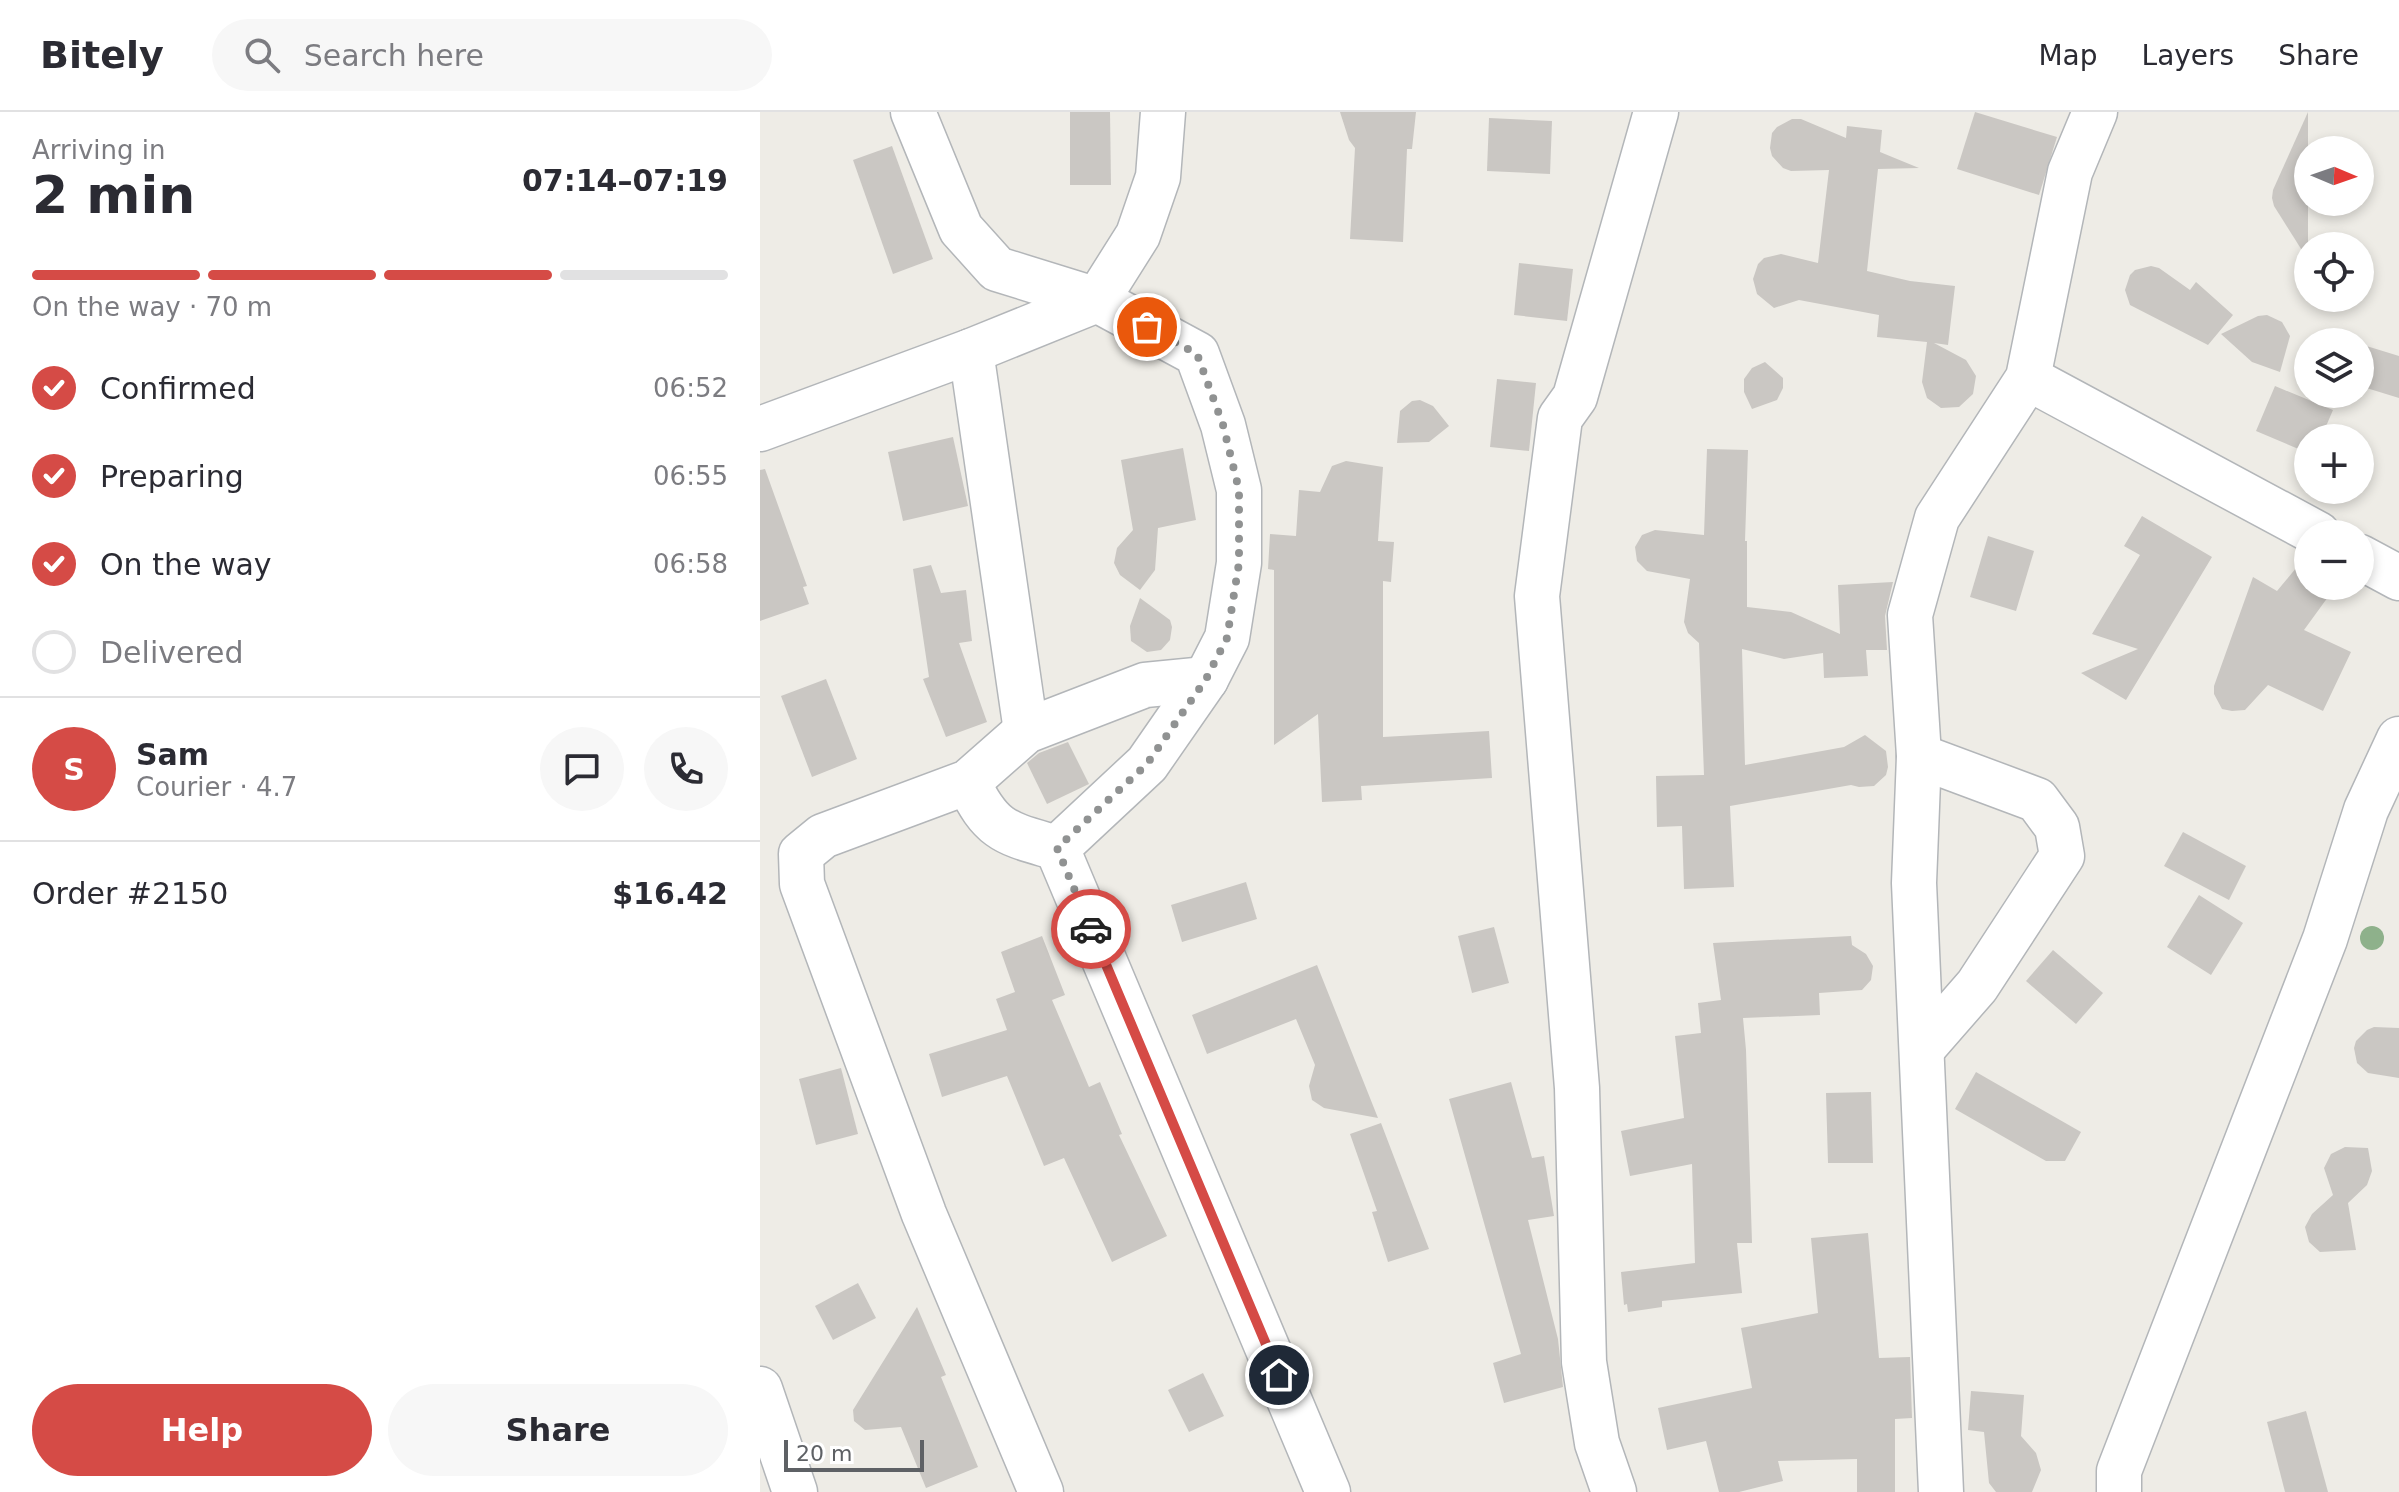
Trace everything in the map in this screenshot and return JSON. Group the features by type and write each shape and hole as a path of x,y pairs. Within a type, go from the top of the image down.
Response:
{"street":[{"path":"913,112 961,229 997,269 1097,300 1197,354 1223,425 1239,490 1239,563 1227,638 1206,679 1147,764 1057,848"},
{"path":"760,429 971,351 1097,300 1138,235 1158,177 1163,112"},
{"path":"1614,1492 1597,1443 1584,1362 1577,1088 1537,596 1560,418 1575,397 1656,112"},
{"path":"1941,1492 1914,883 1919,756 1910,615 1937,518 2028,378 2070,172 2095,112"},
{"path":"971,351 1026,731"},
{"path":"2028,378 2294,521"},
{"path":"2374,565 2399,578"},
{"path":"1041,1492 924,1214 802,884 801,854 823,836 968,782 1026,731 1145,685 1206,679"},
{"path":"2119,1492 2119,1471 2325,939 2366,810 2399,739"},
{"path":"1919,756 2037,800 2057,827 2062,856 1977,986 1922,1049"},
{"path":"968,782 981,810 1004,832 1057,848"},
{"path":"1057,848 1328,1492"},
{"path":"760,1389 795,1492"}],"building":[{"path":"1070,112 1110,112 1111,185 1070,185"},
{"path":"1340,112 1416,112 1412,149 1407,149 1403,242 1350,239 1355,148 1349,140"},
{"path":"1975,112 2057,137 2039,195 1957,169"},
{"path":"2308,112 2308,136 2297,136"},
{"path":"1489,118 1552,121 1550,174 1487,171"},
{"path":"1792,119 1801,119 1846,138 1847,126 1882,130 1880,152 1919,168 1878,169 1867,271 1910,281 1955,286 1948,345 1934,343 1966,360 1976,376 1973,394 1959,407 1941,408 1927,398 1922,382 1927,342 1877,337 1879,315 1799,300 1774,308 1757,294 1753,279 1758,264 1764,258 1781,254 1818,263 1829,170 1791,171 1783,168 1772,156 1772,133"},
{"path":"2294,143 2294,216 2308,216 2308,232 2294,232 2294,238 2274,206 2273,190"},
{"path":"892,146 933,259 893,274 853,160"},
{"path":"1519,263 1573,269 1567,321 1514,315"},
{"path":"2151,266 2159,268 2190,290 2196,282 2233,315 2208,345 2130,305 2125,290 2130,275 2135,270"},
{"path":"2267,315 2282,322 2290,336 2280,372 2252,362 2221,334 2258,316"},
{"path":"2374,348 2399,356 2399,398 2374,390"},
{"path":"1765,362 1783,378 1783,388 1777,400 1752,409 1744,392 1744,379 1752,368"},
{"path":"1497,379 1536,383 1529,451 1490,447"},
{"path":"2275,386 2294,394 2294,408 2333,410 2327,424 2294,424 2294,447 2256,431"},
{"path":"1420,400 1433,406 1449,426 1429,442 1397,443 1400,411 1412,401"},
{"path":"953,437 968,506 903,521 888,452"},
{"path":"1183,448 1196,520 1158,528 1155,570 1140,590 1120,575 1114,563 1117,548 1133,530 1121,460"},
{"path":"1707,449 1748,450 1745,541 1747,607 1791,612 1840,634 1838,585 1893,582 1885,616 1887,650 1866,650 1868,676 1824,678 1823,653 1784,659 1742,649 1745,765 1844,747 1865,735 1886,751 1888,767 1886,775 1874,786 1851,785 1730,806 1734,887 1684,889 1682,826 1657,827 1656,776 1704,775 1699,643 1688,633 1684,622 1690,579 1647,571 1637,561 1635,547 1642,535 1655,530 1704,535"},
{"path":"1346,461 1383,467 1378,541 1394,542 1391,582 1383,581 1383,737 1489,731 1492,778 1361,786 1362,800 1322,802 1318,714 1274,745 1274,570 1268,569 1270,534 1296,536 1299,490 1320,492 1332,466"},
{"path":"765,469 807,586 803,587 809,604 760,621 760,470"},
{"path":"2142,516 2212,557 2126,700 2081,673 2138,649 2092,634 2140,555 2124,546"},
{"path":"1988,536 2034,551 2016,611 1970,597"},
{"path":"931,565 941,593 966,590 972,641 959,643 987,722 946,737 923,679 929,677 913,569"},
{"path":"2294,570 2294,600 2326,600 2304,630 2351,652 2323,711 2268,685 2245,710 2222,709 2214,694 2214,686 2253,577 2277,591"},
{"path":"1140,598 1170,620 1170,640 1161,650 1147,652 1131,641 1130,626"},
{"path":"826,679 857,759 812,777 781,696"},
{"path":"1068,742 1089,784 1047,804 1027,763 1039,753"},
{"path":"2183,832 2246,866 2229,900 2164,866"},
{"path":"1246,882 1257,919 1182,942 1171,905"},
{"path":"2199,895 2243,923 2211,975 2167,947"},
{"path":"1494,927 1509,983 1472,993 1458,936"},
{"path":"1042,936 1065,995 1052,1000 1089,1087 1100,1082 1122,1134 1119,1135 1167,1236 1112,1262 1064,1158 1044,1166 1007,1076 942,1097 929,1054 1007,1030 996,999 1015,992 1001,952"},
{"path":"1851,936 1852,945 1866,954 1873,966 1871,980 1862,990 1819,993 1820,1015 1743,1018 1752,1243 1737,1243 1742,1293 1662,1301 1662,1307 1628,1312 1627,1304 1624,1305 1621,1272 1695,1263 1692,1164 1630,1176 1621,1131 1684,1118 1675,1036 1701,1033 1698,1003 1721,1000 1713,943"},
{"path":"2053,950 2103,993 2076,1024 2026,981"},
{"path":"1317,965 1378,1118 1324,1108 1312,1100 1309,1086 1315,1065 1296,1019 1207,1054 1192,1015"},
{"path":"2374,1027 2399,1028 2399,1078 2368,1073 2357,1063 2356,1041"},
{"path":"841,1068 858,1134 816,1145 799,1079"},
{"path":"1976,1072 2081,1132 2065,1161 2046,1161 1955,1109"},
{"path":"1511,1082 1532,1158 1544,1156 1554,1216 1528,1220 1558,1339 1563,1387 1504,1403 1493,1363 1521,1354 1449,1099"},
{"path":"1871,1092 1873,1163 1828,1163 1826,1093"},
{"path":"1381,1123 1429,1249 1388,1262 1372,1212 1377,1211 1350,1134"},
{"path":"2345,1147 2368,1148 2372,1171 2367,1185 2348,1203 2356,1250 2320,1252 2309,1242 2305,1227 2312,1214 2333,1195 2324,1168 2331,1154"},
{"path":"1868,1233 1879,1358 1910,1357 1912,1418 1895,1419 1895,1492 1857,1492 1857,1459 1778,1461 1783,1481 1739,1492 1719,1492 1706,1441 1667,1450 1658,1408 1752,1388 1741,1328 1818,1313 1811,1238"},
{"path":"858,1283 876,1318 833,1340 815,1306"},
{"path":"917,1307 946,1375 941,1377 978,1467 926,1488 901,1427 865,1430 854,1421 853,1410"},
{"path":"1203,1373 1224,1416 1189,1432 1168,1390"},
{"path":"1971,1391 2024,1395 2021,1436 2036,1453 2041,1470 2032,1492 1996,1492 1989,1483 1984,1432 1968,1430"},
{"path":"2306,1411 2328,1492 2285,1492 2267,1422"}],"way so far":[{"path":"1091,929 1057,848 1147,764 1206,679 1227,638 1239,563 1239,490 1223,425 1197,354 1147,327"}],"route":[{"path":"1091,929 1279,1375"}]}
